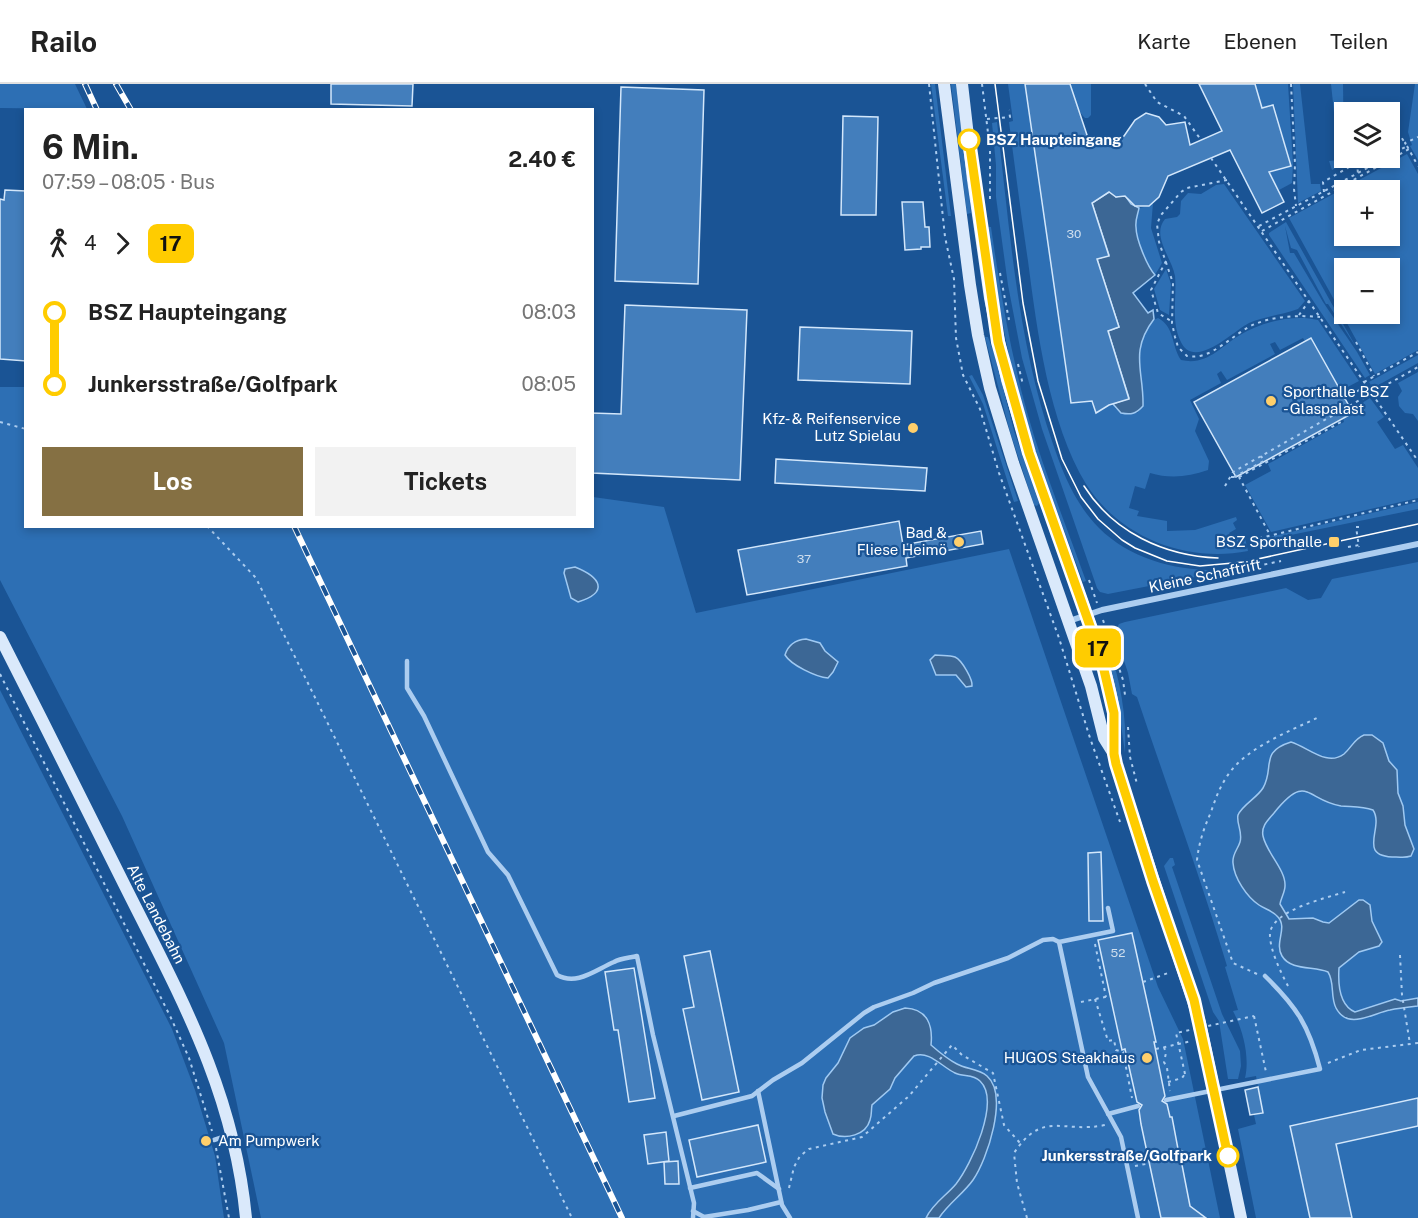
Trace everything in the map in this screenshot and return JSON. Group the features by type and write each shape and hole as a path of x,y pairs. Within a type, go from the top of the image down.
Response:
{"main road":[{"path":"944,84 961,223 983,357 1012,463 1091,686 1104,738 1114,754 1204,1038 1241,1218"},
{"path":"962,84 998,342 1022,431 1101,657 1114,713 1114,754"},
{"name":"Alte Landebahn","path":"0,637 193,1022 215,1077 232,1134 240,1170 246,1218"}],"street":[{"name":"Kleine Schaftrift","path":"1069,621 1100,610 1418,544"}],"lane":[{"path":"406,661 407,688 424,716 488,852 508,875 557,975 565,979 585,977 616,960 637,956 653,1035 690,1188 693,1218"},
{"path":"674,1116 752,1096 802,1063 874,1007 934,983 1008,958 1043,940 1053,939 1059,942 1113,931 1108,908"},
{"path":"1059,942 1088,1077 1121,1137 1138,1218"},
{"path":"1169,1100 1320,1069 1312,1040 1302,1018 1265,976"},
{"path":"758,1091 782,1202 790,1218"},
{"path":"1108,1114 1136,1106"},
{"path":"214,1140 232,1134"},
{"path":"690,1188 758,1173 779,1189"},
{"path":"693,1211 704,1217 782,1202"}],"path":[{"path":"982,84 987,119 991,211"},
{"path":"1145,84 1157,102 1184,116 1201,140"},
{"path":"1291,84 1296,206"},
{"path":"987,119 1010,117 1009,110"},
{"path":"1400,137 1418,166"},
{"path":"1262,231 1418,138"},
{"path":"1400,150 1407,146"},
{"path":"1211,158 1418,461"},
{"path":"1324,192 1323,182 1347,168"},
{"path":"1358,168 1358,174"},
{"path":"1259,226 1369,168"},
{"path":"1227,180 1187,188 1181,192 1157,224 1157,234 1173,283 1172,322 1178,347 1187,356 1193,357 1216,349 1256,324 1299,315 1320,316"},
{"path":"1166,261 1151,290 1158,313 1172,322"},
{"path":"999,266 1010,326"},
{"path":"1299,315 1309,301"},
{"path":"1356,342 1374,376"},
{"path":"1364,382 1418,352"},
{"path":"1017,360 1023,388"},
{"path":"1225,486 1233,472 1418,367"},
{"path":"1344,399 1366,386"},
{"path":"1231,477 1239,477 1342,421"},
{"path":"0,423 24,429"},
{"path":"1239,477 1270,535"},
{"path":"1252,540 1418,500"},
{"path":"1359,527 1356,528 1362,556"},
{"path":"209,528 256,578 572,1218"},
{"path":"1348,547 1359,545"},
{"path":"1257,566 1281,561"},
{"path":"1088,578 1120,672 1126,700"},
{"path":"0,674 189,1058 214,1140 229,1218"},
{"path":"1265,976 1250,972 1233,963 1197,860 1198,844 1227,776 1261,746 1317,718"},
{"path":"1128,723 1130,757 1138,787"},
{"path":"1293,1006 1290,989 1279,969 1270,935 1272,927 1276,921 1287,914 1308,904 1345,892"},
{"path":"1093,935 1106,997"},
{"path":"1400,956 1402,995 1410,1044"},
{"path":"1143,982 1183,968"},
{"path":"1072,1004 1110,996"},
{"path":"1095,999 1108,1041 1114,1040 1116,1050 1123,1052 1136,1106"},
{"path":"1168,1082 1182,1078 1185,1074 1176,1033 1254,1016 1268,1079"},
{"path":"1156,1049 1204,1038"},
{"path":"1320,1069 1328,1062 1361,1050 1418,1042"},
{"path":"782,1202 788,1194 792,1172 800,1156 809,1149 862,1137 909,1096 951,1045 962,1055 993,1073 1004,1125 1020,1143"},
{"path":"1164,1047 1169,1100"},
{"path":"1027,1218 1017,1183 1014,1152 1020,1143 1034,1130 1047,1126 1087,1129 1113,1123"},
{"path":"1127,1167 1150,1163"}],"shaded area":[{"path":"0,84 75,84 87,108 24,108 0,108"},
{"path":"931,84 935,84 951,216 948,216"},
{"path":"951,84 956,84 971,213 967,214"},
{"path":"1008,84 1025,84 1095,411 1113,404 1116,409 1137,413 1143,406 1140,345 1149,325 1158,318 1170,331 1181,360 1190,361 1206,358 1240,335 1267,323 1298,318 1318,320 1359,381 1340,391 1311,338 1305,341 1303,338 1280,350 1275,342 1270,344 1275,354 1227,380 1221,371 1217,374 1221,383 1190,400 1199,419 1195,431 1209,461 1208,470 1179,476 1150,473 1145,489 1135,486 1129,508 1139,511 1137,516 1167,521 1167,531 1195,530 1236,517 1237,520 1233,523 1236,529 1229,533 1233,539 1244,534 1248,551 1225,554 1202,553 1157,542 1136,532 1100,503 1073,460 1046,376 1009,122 1013,121"},
{"path":"1064,84 1091,84 1091,115 1088,118 1085,118 1079,110 1072,93"},
{"path":"1255,84 1288,84 1292,183 1279,190 1269,172 1291,165 1274,105 1254,110"},
{"path":"1293,84 1300,84 1311,184 1320,184 1321,191 1298,203"},
{"path":"1331,84 1343,84 1343,102 1334,102 1334,112"},
{"path":"1415,84 1418,84 1418,160 1410,146 1412,145 1408,132"},
{"path":"997,122 1016,285 1031,365 1053,444 1071,489 1099,528 1126,548 1157,562 1190,569 1224,570 1221,572 1108,594 1100,592 1097,588 1042,429 1022,358 1008,285 996,197 992,123"},
{"path":"1407,154 1418,174 1418,350 1375,374 1347,324 1400,324 1400,258 1334,258 1334,300 1289,218 1334,194 1334,246 1400,246 1400,180 1359,180 1381,168 1400,168 1400,158"},
{"path":"1334,160 1336,168 1332,170 1329,161"},
{"path":"1224,184 1305,301 1298,309 1249,323 1213,347 1194,352 1186,349 1177,333 1175,276 1161,240 1161,226 1165,219 1177,217 1180,214 1181,201 1188,193 1201,194 1216,185"},
{"path":"1112,190 1116,197 1124,194 1131,204 1139,208 1136,219 1138,238 1145,259 1155,275 1133,293 1148,313 1153,310 1154,319 1146,331 1140,352 1143,406 1131,414 1121,413 1113,404 1129,398 1108,331 1119,327 1097,259 1109,255 1092,203"},
{"path":"1153,203 1151,228 1162,263 1155,275 1142,252 1136,224 1139,208"},
{"path":"1286,222 1334,308 1334,313 1326,304 1297,250 1291,248 1285,226 1290,253 1294,253 1334,318 1334,324 1338,324 1370,375 1365,378 1269,233"},
{"path":"987,227 991,227 1006,320 1027,412 1047,476 1086,581 1083,582 1038,458 1018,394"},
{"path":"1166,269 1171,284 1169,315 1160,310 1154,289"},
{"path":"1341,324 1343,324 1356,347"},
{"path":"985,337 988,337 994,353 1014,431 1039,503 1037,506 1034,505 1010,432"},
{"path":"1418,355 1418,363 1373,388 1369,382"},
{"path":"1418,372 1418,421 1413,414 1405,413 1399,406 1398,397 1402,391 1398,383"},
{"path":"972,375 983,395 1018,501 1014,502 983,404 969,376"},
{"path":"0,387 24,387 24,528 594,528 594,497 664,507 696,613 1009,549 1158,987 1183,1039 1220,1218 261,1218 224,1043 122,816 0,580"},
{"path":"1370,398 1384,417 1377,422 1395,449 1403,445 1418,468 1418,498 1271,532 1245,485 1271,471 1268,464 1344,422 1343,418 1352,414 1351,410"},
{"path":"1418,502 1418,509 1257,542 1257,540"},
{"path":"1418,562 1418,1218 1256,1218 1238,1129 1256,1124 1254,1115 1250,1115 1245,1090 1258,1087 1256,1076 1245,1078 1247,1061 1245,1044 1233,1011 1238,1010 1225,967 1227,966 1137,697 1132,694 1116,629 1119,624 1125,622 1286,588 1308,600 1321,598 1332,579"},
{"path":"575,567 591,575 598,584 595,594 578,602 571,598 564,573 565,569"},
{"path":"806,639 820,643 825,651 838,662 828,678 804,670 785,655 792,644"},
{"path":"1108,645 1122,698 1125,753 1116,689 1105,646"},
{"path":"935,655 953,656 958,659 971,679 972,686 966,687 956,675 936,675 930,660"},
{"path":"0,690 172,1029 195,1090 215,1156 224,1218 0,1218"},
{"path":"1364,735 1372,735 1383,743 1389,761 1397,770 1398,793 1403,806 1405,825 1414,849 1411,856 1384,856 1377,852 1374,847 1376,817 1373,810 1329,803 1307,792 1300,791 1285,801 1267,821 1263,832 1265,842 1284,880 1285,888 1280,904 1289,919 1313,918 1329,923 1359,900 1370,905 1372,921 1382,942 1379,946 1359,952 1339,968 1341,993 1350,1009 1355,1012 1395,999 1401,1001 1418,998 1418,1006 1390,1010 1354,1020 1341,1015 1336,1008 1328,972 1291,964 1282,956 1279,946 1281,921 1276,915 1254,902 1246,892 1236,875 1233,860 1241,838 1238,815 1263,788 1271,755 1275,750 1291,742 1324,757 1338,757"},
{"path":"1170,858 1173,858 1175,865 1172,867 1222,1014 1240,1051 1241,1066 1238,1079 1228,1079 1219,1021 1213,1012 1164,866"},
{"path":"905,1008 913,1009 924,1015 930,1025 931,1045 940,1053 957,1064 987,1076 993,1085 996,1097 994,1128 979,1171 939,1218 926,1218 932,1208 962,1175 982,1133 987,1103 986,1090 980,1081 974,1077 955,1073 925,1055 914,1056 895,1078 890,1089 872,1105 868,1125 860,1133 849,1136 833,1134 822,1098 826,1078 838,1063 850,1038 893,1012"}],"building":[{"path":"331,84 413,84 412,106 331,104"},
{"path":"1025,84 1070,84 1090,144 1124,136 1135,120 1146,113 1159,117 1166,125 1185,122 1190,145 1222,131 1199,84 1255,84 1262,108 1273,105 1291,166 1269,172 1284,202 1262,213 1230,150 1168,176 1159,197 1149,206 1135,206 1125,196 1116,197 1109,192 1092,203 1109,256 1097,259 1119,327 1108,331 1129,399 1109,405 1096,413 1092,401 1071,403"},
{"path":"621,87 704,90 698,284 615,281"},
{"path":"843,116 878,117 876,215 841,215"},
{"path":"5,190 24,191 24,361 0,359 0,199 4,200"},
{"path":"902,202 923,202 925,227 929,227 930,247 905,250"},
{"path":"625,305 747,310 740,480 594,473 594,413 621,414"},
{"path":"800,327 912,331 910,384 798,380"},
{"name":"Sporthalle BSZ - Glaspalast","path":"1311,338 1353,413 1236,477 1194,402"},
{"path":"776,459 927,468 925,491 775,483"},
{"path":"899,521 903,545 981,531 983,544 906,558 907,566 747,595 738,550"},
{"path":"1101,852 1103,921 1089,921 1088,853"},
{"path":"1132,933 1156,1042 1154,1042 1165,1096 1162,1101 1167,1104 1170,1117 1172,1117 1178,1149 1186,1153 1187,1159 1182,1165 1190,1206 1206,1218 1161,1218 1141,1124 1139,1110 1142,1105 1137,1102 1125,1049 1122,1050 1098,940"},
{"path":"710,951 739,1092 702,1100 683,1009 694,1007 684,956"},
{"path":"634,968 655,1098 629,1102 618,1030 614,1030 605,972"},
{"path":"1258,1087 1263,1113 1250,1115 1245,1090"},
{"path":"1418,1098 1418,1126 1336,1144 1352,1218 1310,1218 1290,1126"},
{"path":"758,1125 766,1162 697,1177 689,1140"},
{"path":"666,1132 669,1161 648,1164 644,1135"},
{"path":"678,1161 679,1184 665,1184 664,1162"}],"tram line":[{"path":"995,84 1023,303 1038,381 1062,459 1081,497 1098,519 1135,548 1167,561 1200,566 1244,562 1418,524"},
{"path":"1084,486 1110,516 1142,538 1178,552 1218,558"}],"railway":[{"path":"85,84 96,108"},
{"path":"116,84 130,108"},
{"path":"295,528 622,1218"}],"bus line":[{"name":"17","path":"969,140 998,342 1018,420 1101,657 1114,713 1116,764 1194,1000 1228,1156"}],"place":[{"name":"BSZ Haupteingang","path":"969,140"},
{"name":"Sporthalle BSZ - Glaspalast","path":"1271,401"},
{"name":"Kfz- & Reifenservice Lutz Spielau","path":"913,428"},
{"name":"Bad & Fliese Heimö","path":"959,542"},
{"name":"BSZ Sporthalle","path":"1334,542"},
{"name":"HUGOS Steakhaus","path":"1147,1058"},
{"name":"Am Pumpwerk","path":"206,1141"},
{"name":"Junkersstraße/Golfpark","path":"1228,1156"}]}
